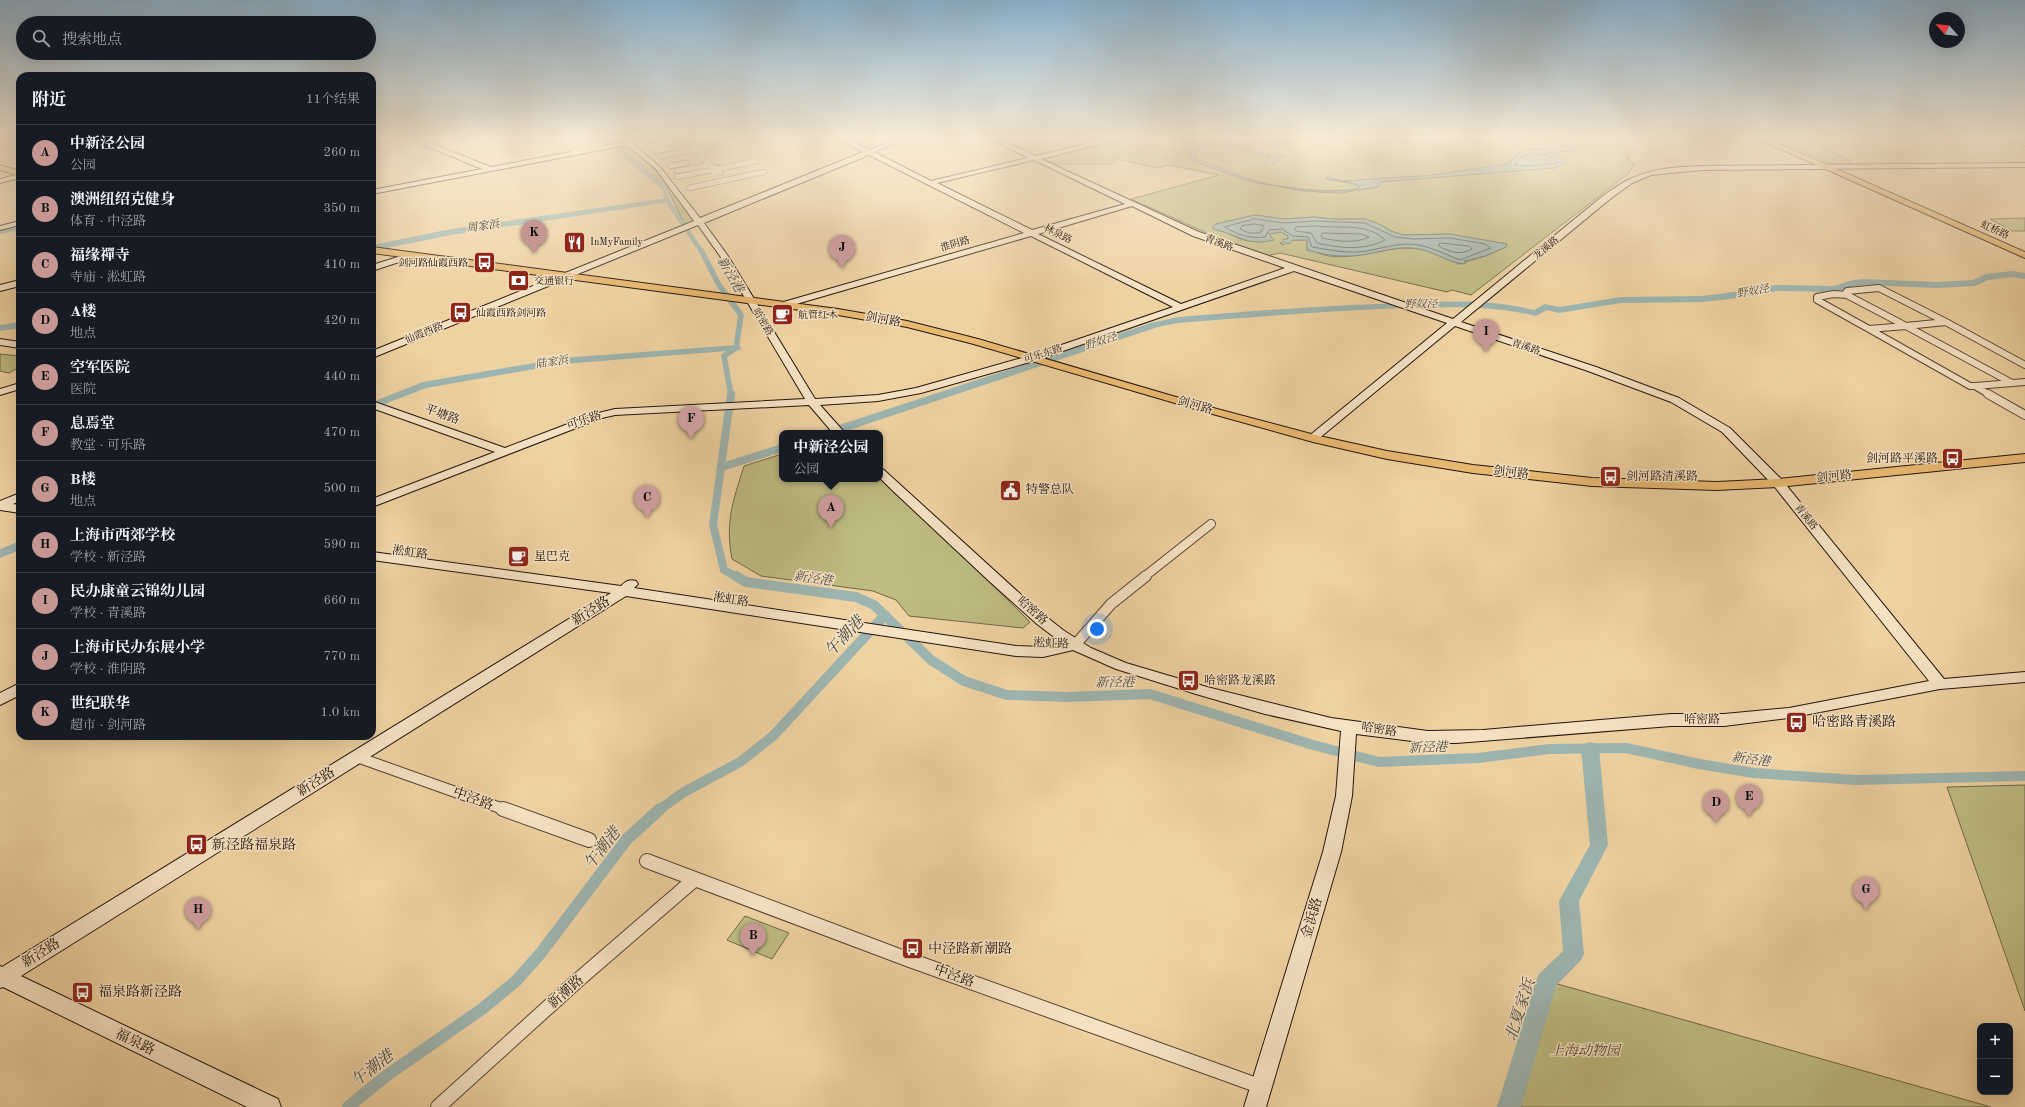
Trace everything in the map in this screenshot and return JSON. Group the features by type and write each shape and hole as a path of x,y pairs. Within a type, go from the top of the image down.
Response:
{"main road":[{"name":"虹桥路","path":"1880,190 2025,254"},
{"name":"剑河路","path":"376,251 390,254 783,305 907,324 974,340 1313,438 1430,462 1577,480 1655,485 1717,486 1778,483 2025,458"}],"street":[{"name":"哈密路","path":"674,190 724,256 745,300 810,401 835,430"},
{"name":"仙霞西路","path":"376,352 777,190"},
{"name":"林泉路","path":"944,190 1180,307"},
{"name":"青溪路","path":"1101,190 1212,240 1292,269 1592,369 1676,400 1726,430 1778,483 1940,684"},
{"name":"龙溪路","path":"1313,438 1618,190"},
{"name":"淮阴路","path":"783,305 1132,204"},
{"path":"0,228 16,224"},
{"path":"376,267 408,256"},
{"name":"可乐东路","path":"810,401 878,398 917,391 1038,359 1180,307 1292,269"},
{"path":"0,288 16,284"},
{"path":"2025,365 1879,288 1854,289 1847,291 1845,294 1817,298 1817,300 1970,386 2025,382"},
{"path":"1845,294 2012,383"},
{"path":"1868,329 1946,322"},
{"path":"0,342 16,344"},
{"path":"1975,386 2025,415"},
{"path":"0,392 16,387"},
{"name":"可乐路","path":"376,501 504,451 598,416 615,412 810,401"},
{"name":"平塘路","path":"376,405 504,451"},
{"name":"哈密路","path":"883,475 975,562 1058,633 1093,655 1184,685 1282,712 1349,726 1422,736 1458,737 1671,720 1724,720 1788,713 1940,684 2025,677"},
{"path":"1075,645 1111,604 1211,524"},
{"name":"淞虹路","path":"376,549 947,637 1016,651 1043,652 1075,645"},
{"name":"淞虹路","path":"376,556 628,588"},
{"name":"新泾路","path":"1,977 628,588"},
{"path":"0,700 16,690"},
{"name":"金浜路","path":"1255,1107 1332,852 1339,822 1347,770 1349,726"},
{"name":"中泾路","path":"357,757 589,840"},
{"name":"中泾路","path":"647,861 907,959 1262,1087"},
{"name":"新潮路","path":"438,1107 577,981 695,879"},
{"name":"福泉路","path":"1,977 270,1107"}],"green space":[{"path":"668,190 672,190 695,221 685,225"},
{"path":"1165,190 1296,190 1339,193 1361,190 1607,190 1471,295 1452,290 1447,292 1280,253 1266,256 1216,237 1131,199","holes":["1255,215 1284,219 1315,217 1332,219 1366,219 1403,235 1450,234 1494,243 1504,243 1506,247 1485,256 1459,264 1434,253 1416,248 1397,249 1356,256 1329,256 1317,252 1307,245 1307,240 1292,240 1286,243 1288,236 1281,232 1268,234 1273,240 1257,242 1242,240 1235,237 1216,224"]},
{"path":"1304,190 1353,190 1339,191"},
{"path":"2025,218 2025,231 2012,231 1990,219"},
{"path":"0,354 16,356 16,369 9,373 0,371"},
{"path":"779,455 779,482 883,482 883,477 1030,622 1023,628 909,616 896,600 873,591 761,576 732,559 729,534 731,512 744,466"},
{"path":"2025,785 2025,1011 1947,787"},
{"path":"745,916 789,933 772,959 727,940"},
{"name":"上海动物园","path":"1547,981 1991,1107 1509,1107"}],"water":[{"path":"1296,190 1339,191 1361,190 1339,193"},
{"path":"1255,215 1284,219 1315,217 1332,219 1366,219 1403,235 1450,234 1507,244 1506,247 1485,256 1464,261 1466,263 1464,264 1451,261 1419,249 1411,248 1353,256 1322,254 1307,250 1307,240 1292,240 1289,244 1286,243 1283,245 1280,243 1283,242 1283,239 1288,239 1288,236 1281,232 1269,234 1274,240 1255,242 1212,228 1216,224"}],"waterway":[{"name":"新泾港","path":"664,190 667,200 701,251"},
{"name":"周家浜","path":"376,247 451,232 667,200"},
{"path":"0,231 16,228"},
{"name":"新泾港","path":"701,250 719,285 741,315 736,348 724,356 731,395"},
{"name":"野奴泾","path":"837,430 1155,325 1178,320 1349,307 1459,304 1520,309 1536,313 1545,307 1559,310 1621,300 1672,298 1702,299 1768,291 1774,288 1835,289 1853,283 1865,282 1936,285 1975,283 1986,277 2011,274 2025,276"},
{"name":"周家浜","path":"0,328 16,326"},
{"name":"陆家浜","path":"376,404 423,385 563,361 736,348"},
{"name":"新泾港","path":"731,395 713,525 724,570 737,577"},
{"name":"野奴泾","path":"722,467 779,449"},
{"name":"陆家浜","path":"0,554 16,547"},
{"name":"新泾港","path":"736,576 746,582 856,597 874,605 885,615"},
{"name":"午潮港","path":"659,810 684,792 740,762 773,736 885,615"},
{"name":"新泾港","path":"885,615 931,660 964,681 1007,695 1067,697 1150,694 1313,745 1379,762 1478,758 1549,749 1626,748 1699,764 1754,773 1856,780 2025,776"},
{"name":"北夏家浜","path":"1509,1107 1547,981 1574,954 1569,901 1599,845 1590,748"},
{"name":"午潮港","path":"348,1107 386,1076 482,1009 516,981 540,954 627,839 660,809"}],"place":[{"name":"InMyFamily","path":"574,242"},
{"name":"世纪联华","path":"534,253"},
{"name":"剑河路仙霞西路","path":"484,263"},
{"name":"上海市民办东展小学","path":"842,268"},
{"name":"交通银行","path":"519,281"},
{"name":"仙霞西路剑河路","path":"461,313"},
{"name":"航管红木","path":"782,315"},
{"name":"民办康童云锦幼儿园","path":"1486,352"},
{"name":"息焉堂","path":"691,439"},
{"name":"剑河路平溪路","path":"1953,459"},
{"name":"剑河路清溪路","path":"1610,477"},
{"name":"特警总队","path":"1010,490"},
{"name":"福缘禪寺","path":"647,518"},
{"name":"中新泾公园","path":"831,528"},
{"name":"星巴克","path":"518,557"},
{"name":"哈密路龙溪路","path":"1188,681"},
{"name":"哈密路青溪路","path":"1797,722"},
{"name":"空军医院","path":"1749,817"},
{"name":"A楼","path":"1716,823"},
{"name":"新泾路福泉路","path":"197,845"},
{"name":"B楼","path":"1866,910"},
{"name":"上海市西郊学校","path":"198,930"},
{"name":"中泾路新潮路","path":"912,949"},
{"name":"澳洲纽绍克健身","path":"753,956"},
{"name":"福泉路新泾路","path":"82,992"}]}
